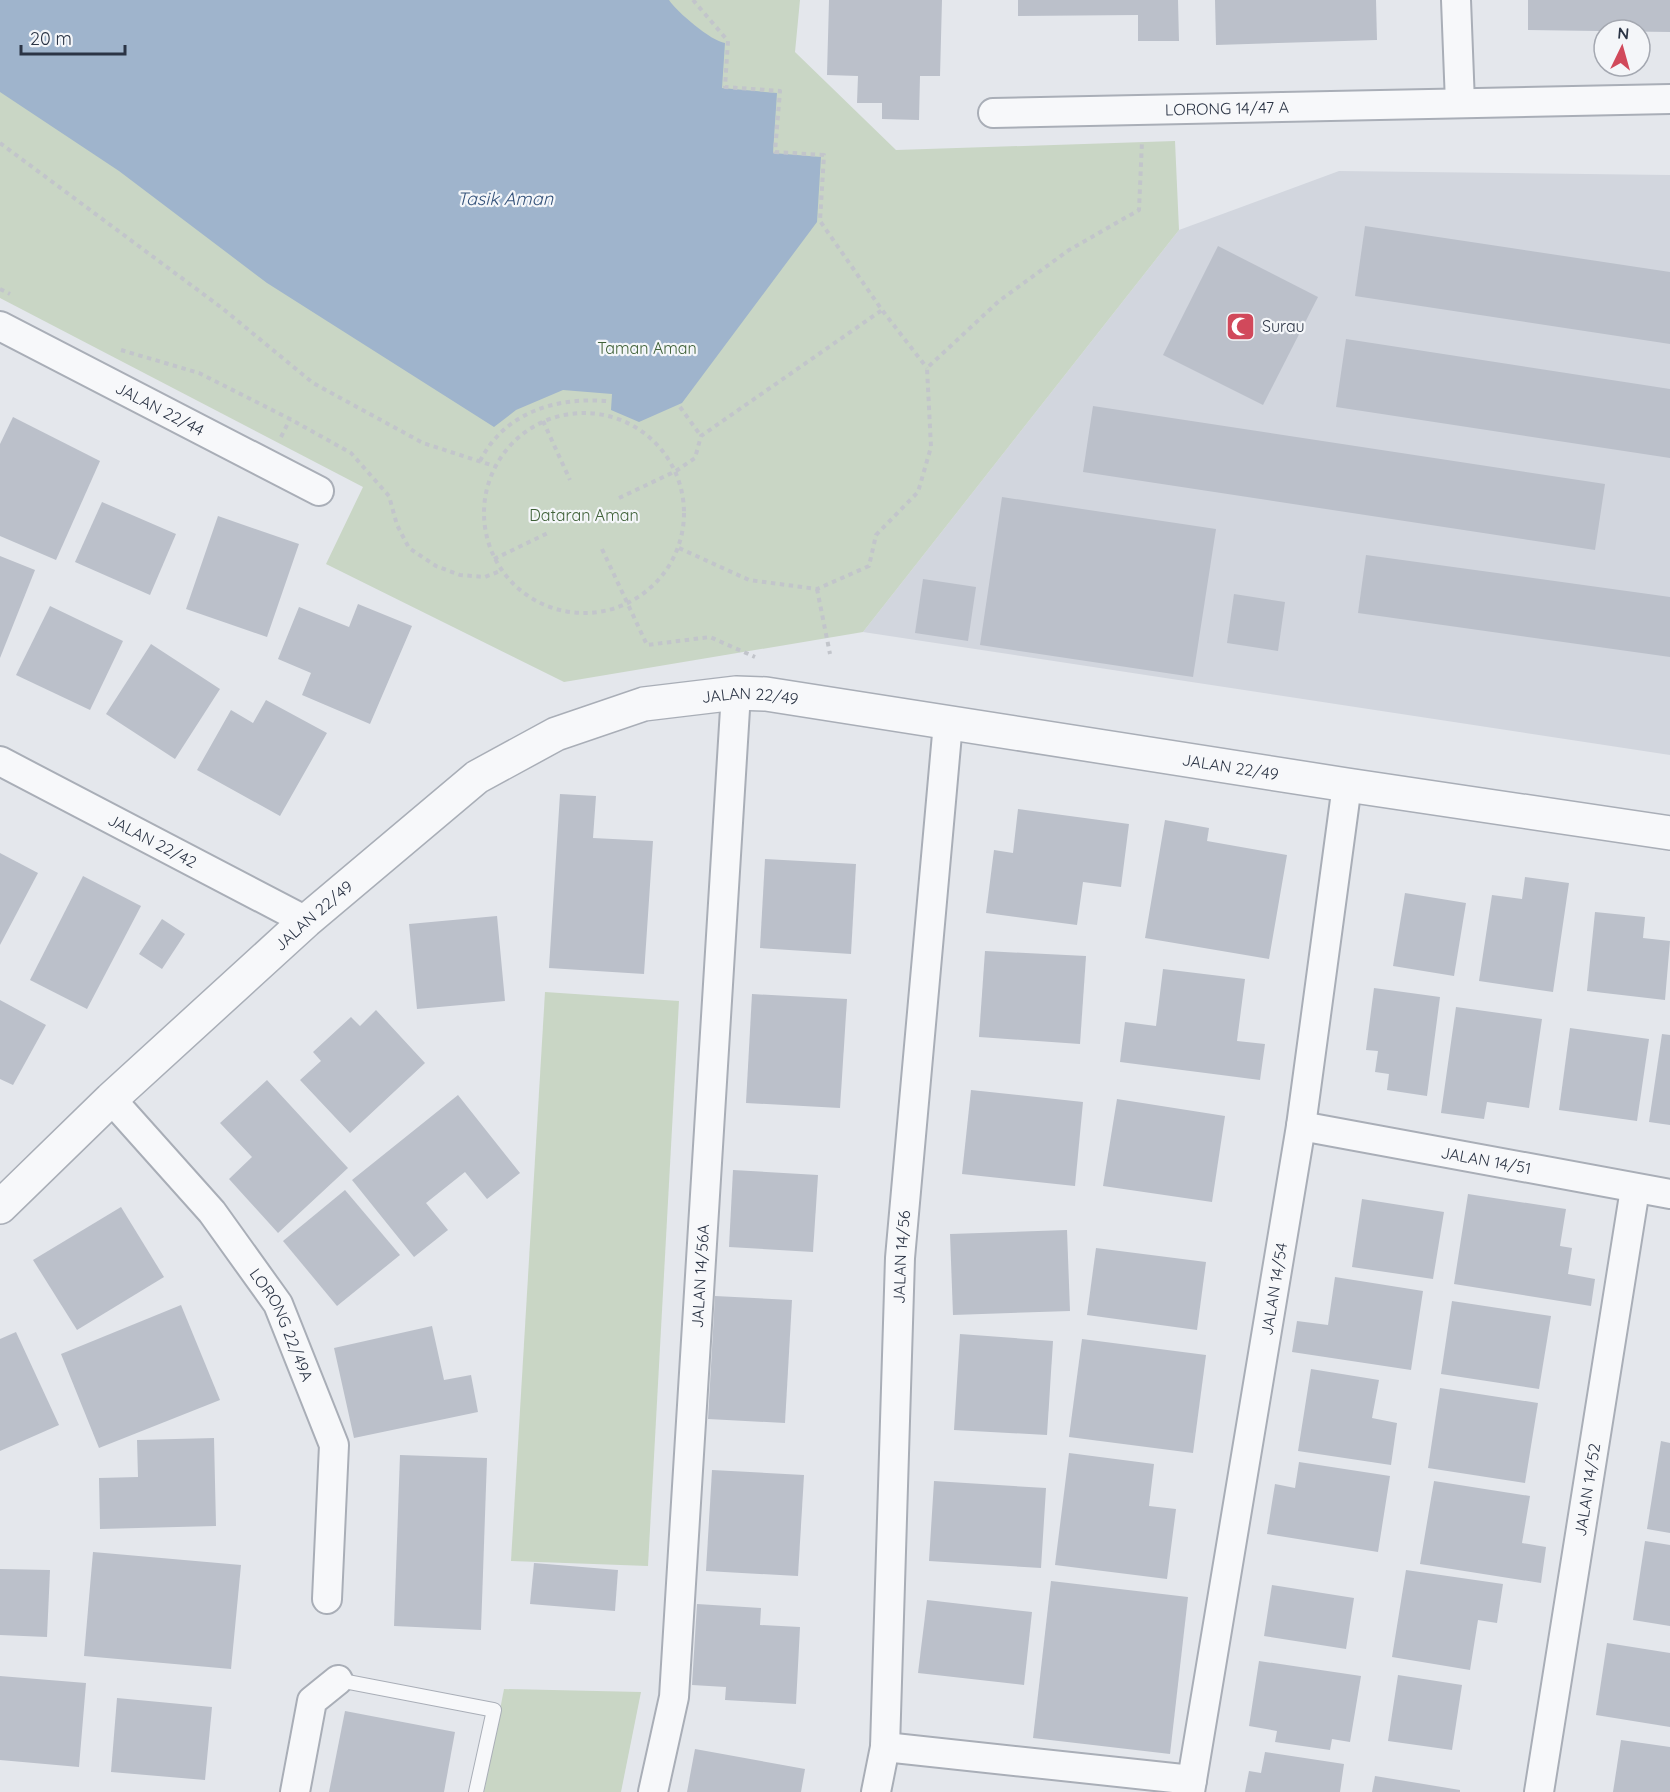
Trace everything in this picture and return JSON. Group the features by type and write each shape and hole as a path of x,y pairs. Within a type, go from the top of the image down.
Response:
{"street":[{"path":"1456,0 1460,103"},
{"name":"LORONG 14/47 A","path":"993,113 1670,99"},
{"name":"JALAN 22/44","path":"0,326 319,491"},
{"name":"JALAN 22/49","path":"0,1207 111,1099 306,921 477,777 556,734 644,704 751,693 1347,785 1670,832"},
{"name":"JALAN 14/56A","path":"653,1792 674,1696 732,759 751,693"},
{"name":"JALAN 14/56","path":"876,1792 885,1747 900,1258 948,723"},
{"name":"JALAN 22/42","path":"0,761 306,921"},
{"name":"JALAN 14/54","path":"1191,1786 1301,1126 1347,785"},
{"name":"LORONG 22/49A","path":"111,1099 212,1212 278,1304 334,1445 327,1599"},
{"name":"JALAN 14/51","path":"1301,1126 1670,1194"},
{"name":"JALAN 14/52","path":"1539,1792 1635,1189"},
{"path":"295,1792 312,1701 338,1680"},
{"path":"885,1747 1191,1786"}],"lane":[{"path":"338,1680 494,1710 476,1792"}],"path":[{"path":"679,548 749,580 817,589 869,566 876,535 918,492 931,447 927,368 882,310 820,221 824,155 776,152 780,91 725,87 728,41 693,0"},
{"path":"927,368 999,301 1069,250 1139,210 1144,110"},
{"path":"0,143 222,308 313,383 423,443 494,466"},
{"path":"619,498 676,471 695,458 701,436 882,310"},
{"path":"480,461 486,449 499,434 519,418 538,409 562,401 580,399 608,401"},
{"path":"680,407 701,436"},
{"path":"573,413 605,415 635,426 660,447 676,471 685,509 684,528 679,548 667,571 650,590 627,604 601,612 572,613 544,606 520,591 500,571 494,559 485,536 482,512 486,489 494,466 515,439 543,421 573,413"},
{"path":"543,421 570,480"},
{"path":"494,559 550,532"},
{"path":"602,549 647,645 710,637 770,664 751,693"},
{"path":"817,589 830,654"}],"shaded area":[{"path":"1339,171 1670,175 1670,755 863,632 1179,230"}],"green space":[{"name":"Taman Aman","path":"0,0 800,0 795,52 896,150 1175,141 1179,230 863,632 564,682 326,564 363,487 0,298"},
{"path":"545,992 679,1001 648,1566 511,1561"},
{"path":"504,1689 641,1692 621,1792 484,1792"}],"water":[{"name":"Tasik Aman","path":"0,0 669,0 695,25 711,37 725,43 722,88 777,93 773,153 821,157 817,222 682,403 639,422 611,410 612,394 563,390 516,410 494,427 267,283 119,171 0,92"}],"building":[{"path":"829,0 942,0 940,76 920,76 919,120 882,119 882,103 857,103 858,76 827,75"},
{"path":"1018,0 1178,0 1179,41 1138,41 1138,15 1018,16"},
{"path":"1215,0 1376,0 1377,40 1216,45"},
{"path":"1528,0 1670,0 1670,32 1652,32 1652,18 1592,18 1592,31 1528,30"},
{"path":"1365,226 1670,272 1670,344 1355,296"},
{"name":"Surau","path":"1218,246 1318,297 1263,405 1163,355"},
{"path":"1346,339 1670,389 1670,458 1336,407"},
{"path":"1093,406 1605,484 1595,550 1083,472"},
{"path":"13,417 100,461 56,560 0,536 0,444"},
{"path":"1002,497 1216,529 1193,677 980,645"},
{"path":"102,502 176,534 150,595 75,562"},
{"path":"218,516 299,544 267,637 186,609"},
{"path":"1366,555 1670,597 1670,657 1358,613"},
{"path":"0,556 35,570 0,658"},
{"path":"923,579 976,587 968,641 915,633"},
{"path":"1234,594 1285,602 1278,651 1227,643"},
{"path":"358,604 412,626 370,724 302,695 311,673 278,659 299,607 349,627"},
{"path":"50,606 123,641 90,710 16,675"},
{"path":"151,644 220,689 175,759 106,714"},
{"path":"266,700 327,733 280,816 197,770 231,710 253,723"},
{"path":"560,794 596,796 593,838 653,841 644,974 549,968"},
{"path":"1018,809 1129,824 1121,887 1083,882 1077,925 986,913 994,850 1013,853"},
{"path":"1165,820 1209,828 1207,841 1287,855 1269,959 1145,938"},
{"path":"0,853 38,873 0,945"},
{"path":"765,859 856,864 851,954 760,948"},
{"path":"83,876 141,906 87,1009 30,980"},
{"path":"1525,877 1569,883 1553,992 1479,981 1492,895 1522,899"},
{"path":"1405,893 1466,903 1454,976 1393,966"},
{"path":"1595,912 1645,917 1643,938 1670,941 1665,1000 1587,991"},
{"path":"497,916 505,1001 417,1009 409,924"},
{"path":"162,919 185,934 162,969 139,954"},
{"path":"985,951 1086,956 1080,1044 979,1037"},
{"path":"1163,969 1245,979 1237,1041 1265,1044 1260,1080 1120,1062 1125,1022 1156,1026"},
{"path":"1374,988 1440,997 1427,1096 1387,1090 1389,1074 1375,1072 1378,1051 1366,1050"},
{"path":"752,994 847,999 840,1108 746,1103"},
{"path":"0,1000 46,1025 13,1085 0,1079"},
{"path":"1456,1007 1542,1019 1529,1108 1487,1102 1484,1119 1441,1113"},
{"path":"376,1010 425,1063 350,1133 300,1080 321,1061 313,1052 351,1017 360,1026"},
{"path":"1570,1028 1649,1039 1637,1121 1559,1110"},
{"path":"1662,1034 1670,1035 1670,1125 1649,1122"},
{"path":"267,1080 348,1168 278,1233 229,1179 252,1157 220,1123"},
{"path":"971,1090 1083,1102 1075,1186 962,1174"},
{"path":"458,1095 520,1173 487,1199 465,1172 426,1203 448,1230 414,1257 352,1180"},
{"path":"1117,1099 1225,1116 1212,1202 1103,1186"},
{"path":"733,1170 818,1175 813,1252 729,1247"},
{"path":"345,1190 400,1255 337,1306 283,1241"},
{"path":"1468,1194 1566,1209 1560,1246 1572,1248 1568,1274 1595,1279 1591,1306 1454,1284"},
{"path":"1362,1199 1444,1212 1433,1279 1352,1267"},
{"path":"121,1207 164,1277 77,1330 33,1260"},
{"path":"1067,1230 1070,1311 953,1315 950,1234"},
{"path":"1096,1248 1206,1262 1197,1330 1087,1315"},
{"path":"1335,1277 1423,1291 1411,1370 1292,1352 1297,1321 1328,1325"},
{"path":"715,1296 792,1300 785,1423 708,1419"},
{"path":"1452,1301 1551,1316 1539,1389 1441,1374"},
{"path":"181,1305 220,1400 99,1448 61,1354"},
{"path":"432,1326 444,1380 471,1375 478,1412 354,1438 334,1348"},
{"path":"16,1332 59,1425 0,1451 0,1339"},
{"path":"960,1334 1053,1341 1047,1435 954,1430"},
{"path":"1082,1339 1206,1355 1193,1453 1069,1437"},
{"path":"1311,1369 1379,1380 1372,1418 1397,1423 1391,1465 1298,1451"},
{"path":"1440,1388 1538,1403 1525,1483 1428,1468"},
{"path":"214,1438 216,1526 100,1529 99,1478 138,1477 137,1440"},
{"path":"1661,1441 1670,1443 1670,1533 1647,1529"},
{"path":"1069,1453 1154,1464 1149,1506 1176,1509 1167,1579 1055,1565"},
{"path":"400,1455 487,1458 481,1630 394,1626"},
{"path":"1299,1462 1390,1476 1378,1552 1267,1534 1275,1484 1295,1488"},
{"path":"712,1470 804,1475 798,1576 706,1571"},
{"path":"934,1481 1046,1488 1041,1568 929,1561"},
{"path":"1434,1481 1530,1496 1522,1543 1546,1547 1541,1583 1420,1564"},
{"path":"1645,1541 1670,1545 1670,1626 1633,1620"},
{"path":"93,1552 241,1565 231,1669 84,1656"},
{"path":"534,1563 618,1570 615,1611 530,1604"},
{"path":"0,1569 50,1570 47,1637 0,1635"},
{"path":"1406,1570 1503,1584 1497,1623 1478,1620 1470,1670 1392,1657"},
{"path":"1051,1581 1188,1597 1170,1754 1033,1738"},
{"path":"1272,1585 1354,1598 1346,1649 1264,1636"},
{"path":"927,1600 1032,1612 1024,1685 918,1673"},
{"path":"697,1604 761,1608 760,1625 800,1627 796,1704 725,1700 726,1687 692,1685"},
{"path":"1607,1643 1670,1653 1670,1727 1596,1715"},
{"path":"1259,1661 1361,1676 1350,1742 1332,1739 1330,1750 1275,1742 1277,1731 1249,1726"},
{"path":"1398,1675 1462,1685 1452,1750 1388,1741"},
{"path":"0,1676 86,1683 79,1767 0,1760"},
{"path":"117,1698 212,1707 205,1780 111,1772"},
{"path":"345,1711 455,1732 444,1792 329,1792"},
{"path":"1621,1740 1670,1747 1670,1792 1613,1792"},
{"path":"695,1749 805,1769 801,1792 687,1792"},
{"path":"1265,1752 1344,1764 1340,1792 1245,1792 1249,1771 1261,1773"},
{"path":"1375,1776 1460,1790 1460,1792 1372,1792"}],"place":[{"name":"Surau","path":"1241,326"}],"park label":[{"name":"Dataran Aman","path":"584,515"}]}
